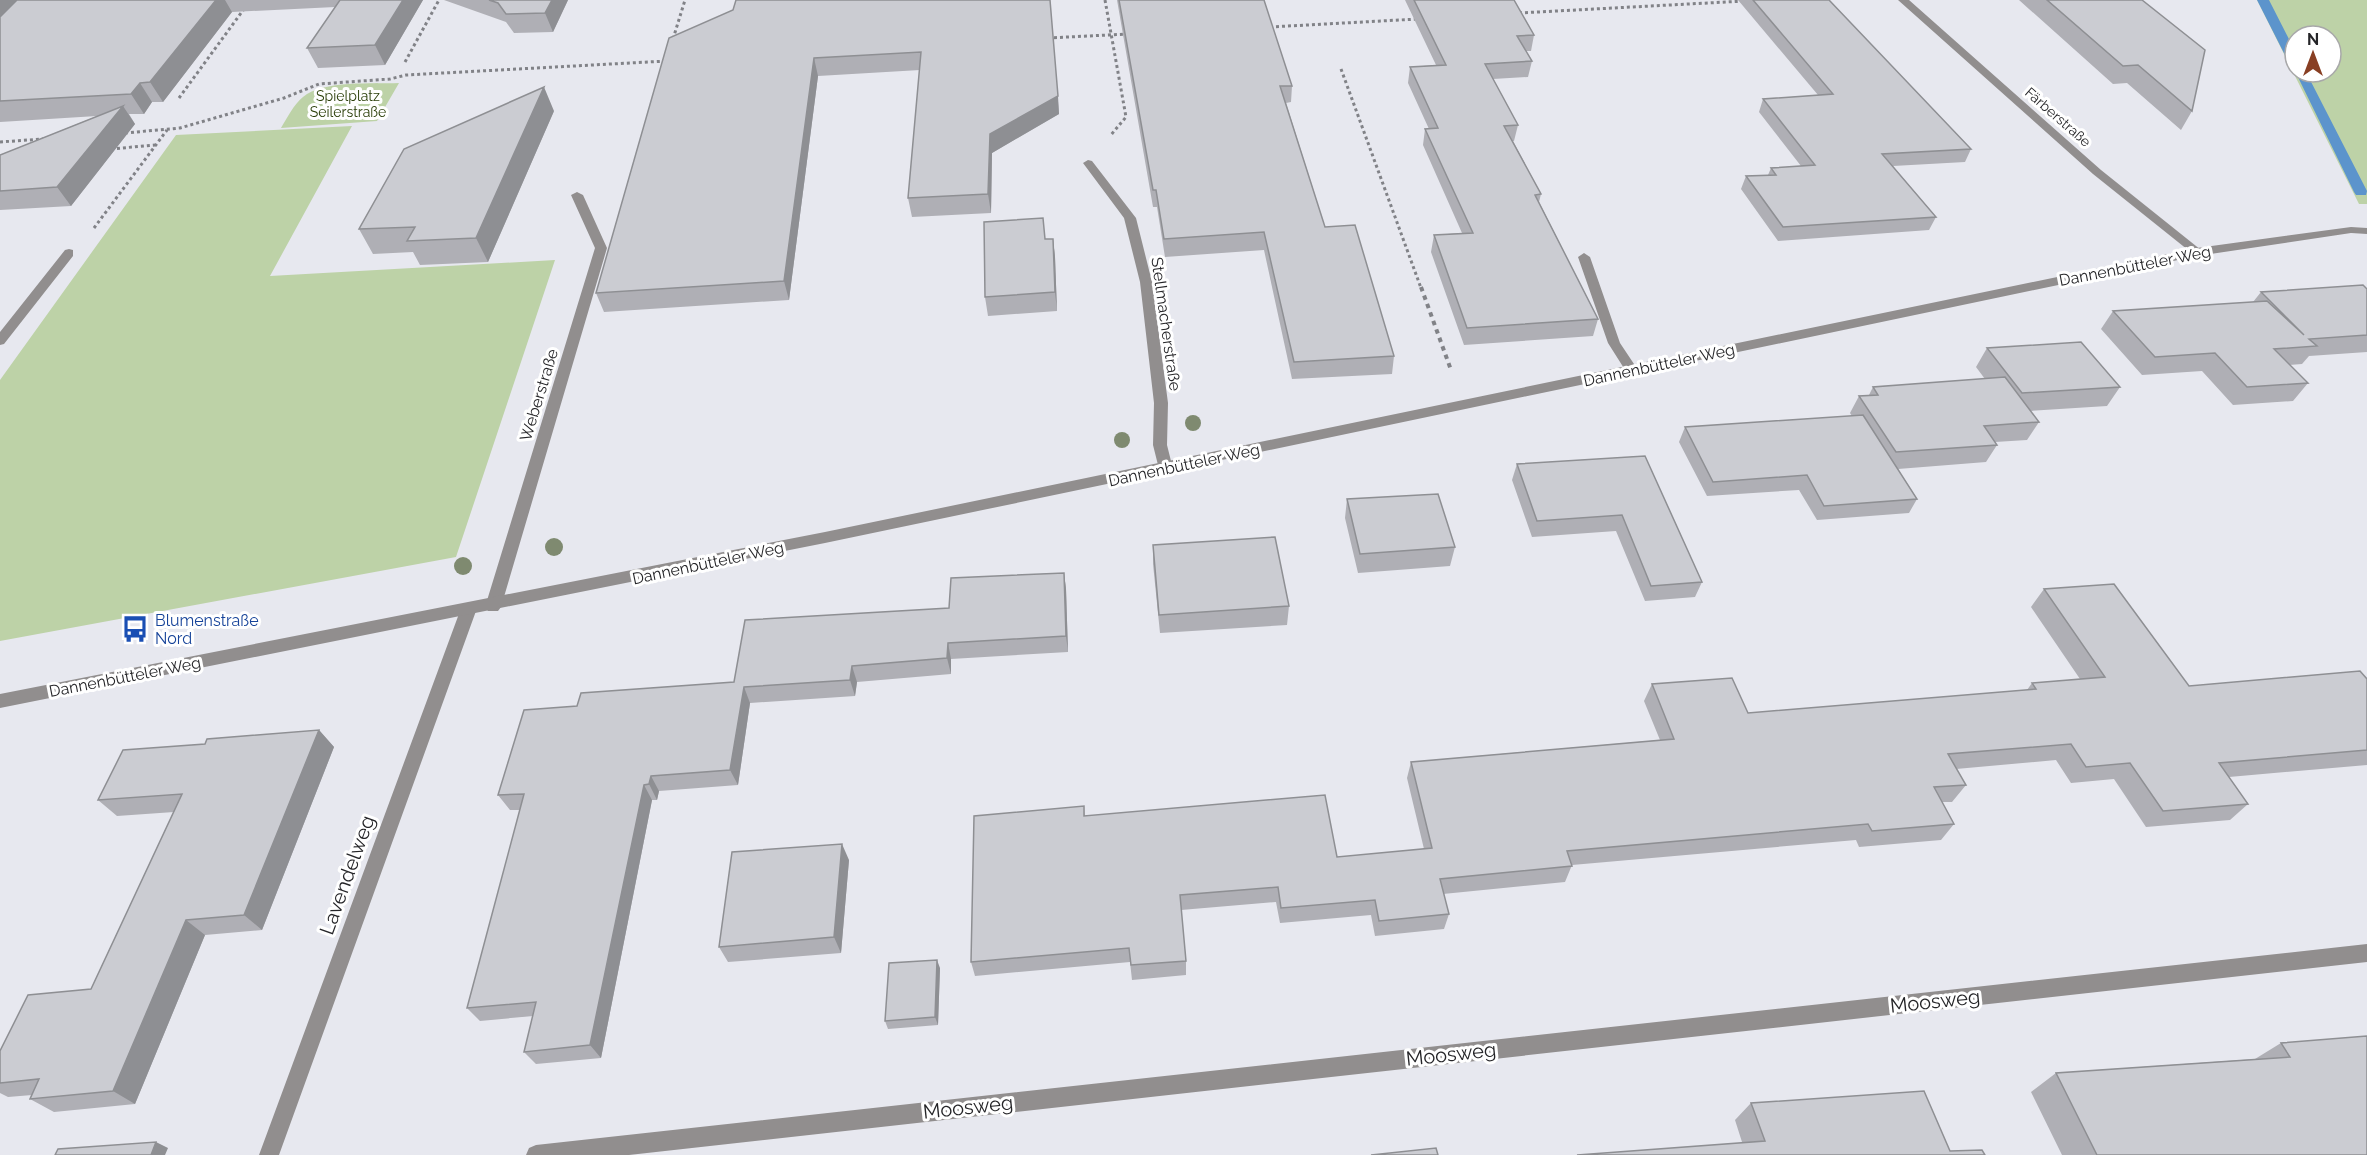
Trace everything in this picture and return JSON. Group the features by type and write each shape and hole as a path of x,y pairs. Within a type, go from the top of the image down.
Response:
{"street":[{"name":"Färberstraße","path":"1903,0 2097,172 2197,252"},
{"name":"Stellmacherstraße","path":"1088,163 1130,218 1146,282 1161,403 1160,446 1166,469"},
{"name":"Weberstraße","path":"493,607 601,248 577,195"},
{"name":"Dannenbütteler Weg","path":"0,701 493,607 1166,469 2197,252 2351,230 2367,231"},
{"path":"0,341 69,253"},
{"path":"1584,257 1614,343 1632,370"},
{"name":"Lavendelweg","path":"269,1155 468,611"},
{"name":"Moosweg","path":"536,1155 2367,953"}],"path":[{"path":"405,62 439,0"},
{"path":"672,40 685,0"},
{"path":"1088,163 1126,117 1105,0"},
{"path":"1516,14 1755,1"},
{"path":"179,98 245,9"},
{"path":"1266,27 1421,19"},
{"path":"1039,38 1135,33"},
{"path":"119,133 167,130 284,98 320,84 390,79 406,75 675,60"},
{"path":"663,71 666,61"},
{"path":"1341,69 1454,377"},
{"path":"69,253 92,231 167,130"},
{"path":"0,142 48,138"},
{"path":"100,149 155,145"}],"green space":[{"path":"2257,0 2367,0 2367,204 2359,204 2299,84 2343,84 2343,24 2283,24 2283,52"},
{"name":"Spielplatz Seilerstraße","path":"399,83 377,121 281,128 297,103 312,92 335,85"},
{"path":"352,126 270,276 555,260 456,557 0,641 0,380 176,135"}],"building":[{"path":"17,0 216,0 150,82 140,83 131,94 0,101 0,17"},
{"path":"340,0 403,0 375,45 307,48"},
{"path":"489,0 552,0 545,13 506,14 498,3"},
{"path":"736,0 1050,0 1058,96 990,134 988,194 908,198 921,52 814,58 784,281 596,293 669,38 733,10"},
{"path":"1119,0 1264,0 1292,86 1280,86 1325,227 1355,225 1394,356 1294,362 1264,232 1164,239"},
{"path":"1414,0 1514,0 1534,35 1517,36 1532,61 1485,64 1518,125 1504,126 1541,194 1535,195 1598,319 1467,328 1434,235 1473,233 1425,129 1438,128 1410,67 1446,65"},
{"path":"1753,0 1829,0 1971,149 1882,154 1936,217 1783,227 1746,176 1776,175 1771,168 1815,165 1763,99 1833,94"},
{"path":"2047,0 2142,0 2205,50 2192,111 2138,65 2123,66"},
{"path":"544,87 476,238 407,241 415,227 359,229 404,149"},
{"path":"123,106 57,187 0,191 0,155"},
{"path":"1043,218 1045,239 1053,239 1055,292 985,297 984,222"},
{"path":"2363,285 2367,289 2367,335 2309,339 2317,346 2274,349 2308,383 2247,387 2215,353 2155,357 2113,311 2267,301 2304,335 2261,292"},
{"path":"2081,342 2120,387 2022,393 1987,348"},
{"path":"2005,377 2039,422 1984,426 1997,445 1896,452 1859,396 1878,395 1873,387"},
{"path":"1863,415 1917,499 1824,506 1807,475 1713,482 1685,427"},
{"path":"1645,456 1702,582 1651,586 1622,515 1537,521 1517,464"},
{"path":"1438,494 1455,547 1360,554 1347,499"},
{"path":"1275,537 1289,606 1159,615 1153,545"},
{"path":"1064,573 1066,636 948,643 947,658 852,666 850,680 744,687 730,770 651,776 649,784 644,785 590,1045 524,1052 536,1002 467,1008 524,794 498,795 524,710 577,706 581,693 734,682 745,620 949,608 951,578"},
{"path":"2114,584 2189,686 2360,671 2367,679 2367,750 2219,763 2248,804 2163,811 2130,763 2086,767 2071,744 1948,754 1966,785 1934,787 1954,824 1872,831 1868,824 1567,851 1572,866 1440,879 1449,914 1379,921 1375,900 1281,908 1278,887 1180,895 1186,961 1131,965 1129,948 971,962 974,816 1084,806 1084,816 1325,795 1337,857 1432,848 1411,762 1674,739 1652,684 1732,678 1748,713 2036,689 2032,683 2105,677 2044,589"},
{"path":"319,730 244,915 186,920 113,1091 30,1099 39,1079 0,1083 0,1051 28,995 91,989 182,794 98,800 123,750 205,744 207,739"},
{"path":"842,844 834,937 719,947 732,852"},
{"path":"937,960 935,1017 885,1021 889,963"},
{"path":"2367,1036 2367,1155 2097,1155 2056,1073 2290,1057 2281,1043"},
{"path":"1924,1091 1950,1151 1982,1150 1985,1155 1577,1155 1765,1141 1751,1103"},
{"path":"156,1142 151,1155 55,1155 58,1149"},
{"path":"1436,1148 1438,1155 1371,1155"}],"waterway":[{"path":"2263,0 2283,39"},
{"path":"2306,84 2361,192"}],"place":[{"name":"Blumenstraße Nord","path":"135,629"}]}
